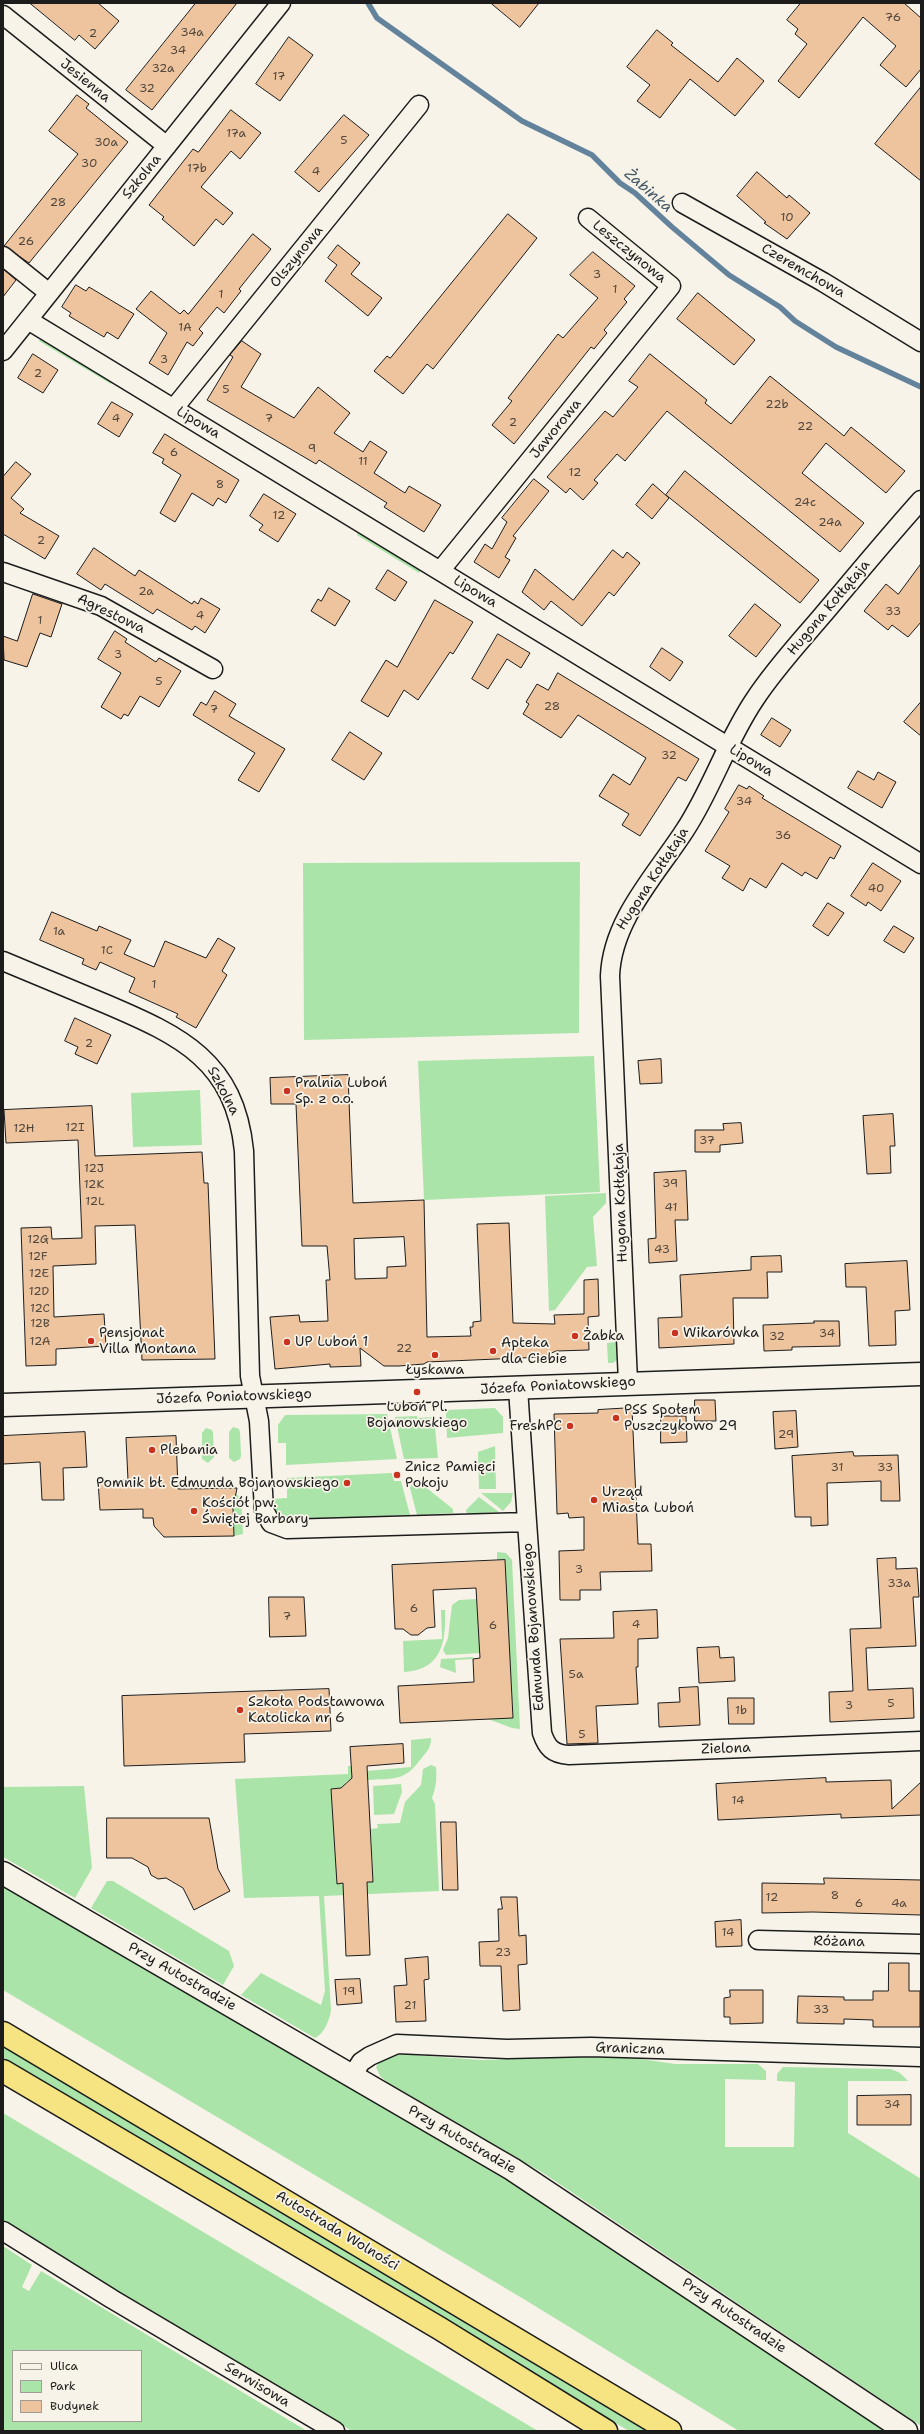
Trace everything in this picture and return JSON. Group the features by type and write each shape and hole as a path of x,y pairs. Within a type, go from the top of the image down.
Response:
{"highway":[{"name":"Autostrada Wolności","path":"3,2033 670,2431"},
{"path":"3,2071 439,2328 606,2431"}],"street":[{"name":"Szkolna","path":"3,351 281,3"},
{"name":"Jesienna","path":"3,15 167,146"},
{"name":"Olszynowa","path":"174,408 419,105"},
{"name":"Czeremchowa","path":"682,203 823,282 921,342"},
{"name":"Leszczynowa","path":"588,218 671,286"},
{"path":"3,256 49,293"},
{"name":"Jaworowa","path":"440,571 671,286"},
{"name":"Lipowa","path":"28,320 921,864"},
{"name":"Hugona Kołłątaja","path":"628,1382 611,960 613,946 624,921 686,829 714,780 728,747 762,689 921,500"},
{"name":"Agrestowa","path":"3,572 101,606 213,669"},
{"name":"Szkolna","path":"3,961 142,1019 176,1036 198,1053 209,1064 225,1089 238,1118 244,1151 250,1376 259,1421 264,1510 271,1523 278,1527 287,1529 526,1522"},
{"name":"Józefa Poniatowskiego","path":"3,1405 518,1388 628,1382 921,1374"},
{"name":"Edmunda Bojanowskiego","path":"518,1388 526,1522 542,1733"},
{"name":"Zielona","path":"542,1733 548,1747 552,1751 569,1755 921,1741"},
{"name":"Przy Autostradzie","path":"3,1873 534,2183 906,2431"},
{"name":"Różana","path":"758,1940 921,1944"},
{"name":"Graniczna","path":"352,2076 361,2062 370,2056 397,2044 507,2049 591,2047 921,2057"},
{"name":"Serwisowa","path":"3,2230 180,2339 335,2431"}],"green space":[{"path":"41,338 112,381 111,384 39,341"},
{"path":"358,531 421,569 419,573 357,535"},
{"path":"580,862 579,1033 304,1040 303,863"},
{"path":"594,1056 600,1192 424,1200 418,1061"},
{"path":"200,1090 202,1145 133,1147 131,1093"},
{"path":"606,1193 606,1203 593,1217 597,1266 587,1267 555,1310 549,1311 545,1196"},
{"path":"617,1342 618,1359 613,1363 608,1363 607,1343"},
{"path":"495,1408 503,1417 503,1433 447,1438 446,1410"},
{"path":"387,1414 397,1459 286,1465 286,1443 278,1443 278,1425 285,1415"},
{"path":"417,1416 417,1418 434,1417 438,1458 404,1459 395,1417"},
{"path":"233,1427 239,1429 240,1432 241,1456 240,1459 234,1462 229,1458 229,1432"},
{"path":"206,1428 212,1430 213,1433 214,1457 208,1463 202,1459 202,1433"},
{"path":"495,1446 496,1489 479,1489 478,1452"},
{"path":"392,1473 394,1481 401,1481 410,1515 290,1520 277,1513 274,1507 273,1499 287,1498 287,1478"},
{"path":"413,1481 418,1481 453,1509 453,1513 417,1515 410,1488"},
{"path":"481,1493 513,1493 511,1502 503,1511"},
{"path":"236,1494 241,1498 243,1534 234,1536 233,1509"},
{"path":"479,1497 499,1512 467,1514 466,1510"},
{"path":"497,1552 506,1553 512,1560 520,1729 512,1728 488,1719 513,1718 505,1560 497,1560"},
{"path":"477,1599 480,1653 446,1655 443,1650 448,1638 452,1605 459,1600"},
{"path":"441,1610 445,1610 445,1622 442,1643 439,1652 434,1660 427,1666 417,1670 404,1672 403,1641 442,1639"},
{"path":"473,1657 473,1659 455,1660 456,1673 440,1667 441,1659"},
{"path":"431,1738 428,1750 409,1772 397,1778 367,1780 367,1771 411,1767 411,1740"},
{"path":"431,1765 436,1767 436,1783 432,1798 435,1804 439,1891 324,1896 331,2010 326,2026 315,2038 241,1995 261,1973 321,2005 325,1991 319,1896 244,1898 235,1779 348,1774 348,1766 355,1766 352,1779 346,1782 343,1788 331,1789 337,1883 373,1882 371,1829 378,1828 377,1824 400,1823 405,1802 421,1785 423,1769"},
{"path":"401,1784 402,1792 394,1814 374,1815 373,1786"},
{"path":"84,1786 92,1868 75,1898 3,1857 3,1787"},
{"path":"107,1881 113,1881 229,1951 234,1966 223,1985 91,1908"},
{"path":"3,1884 522,2187 887,2431 739,2431 522,2298 3,1990"},
{"path":"3,2046 648,2431 629,2431 3,2057"},
{"path":"399,2054 481,2060 620,2056 675,2064 758,2064 766,2071 766,2080 725,2079 725,2147 794,2147 795,2082 777,2081 777,2074 783,2067 891,2069 900,2073 908,2081 848,2081 848,2133 921,2179 921,2426 543,2173 388,2083 380,2076 376,2067 379,2062"},
{"path":"3,2113 538,2431 352,2431 123,2296 3,2221"},
{"path":"3,2246 32,2265 22,2287 29,2291 41,2271 307,2431 3,2431"}],"building":[{"path":"30,3 98,3 119,21 95,49 79,35 75,40"},
{"path":"196,3 237,3 152,110 126,90"},
{"path":"491,3 539,3 520,27"},
{"path":"801,3 904,3 921,18 921,69 906,87 880,65 896,46 863,17 799,98 778,81 807,44 795,34 798,29 787,20"},
{"path":"657,30 673,43 671,45 718,82 737,58 764,81 735,116 690,79 660,118 637,101 650,85 627,67"},
{"path":"289,37 313,55 280,101 256,84"},
{"path":"921,87 921,181 875,144"},
{"path":"77,95 89,104 86,108 128,142 29,263 4,246 78,154 49,131"},
{"path":"231,110 261,133 240,159 231,151 201,187 233,213 223,225 216,219 194,246 162,219 164,217 149,205 193,149 198,152"},
{"path":"344,115 369,135 319,192 295,172"},
{"path":"757,172 787,198 789,195 810,213 787,239 764,223 766,222 737,196"},
{"path":"508,214 537,238 433,369 427,364 403,394 374,371 387,356 390,358"},
{"path":"253,234 271,249 239,289 241,291 224,313 217,307 199,329 203,333 193,346 187,342 168,375 149,363 167,333 136,309 151,291 180,314 184,310 188,314"},
{"path":"338,245 360,263 351,274 382,298 368,316 325,281 337,265 328,258"},
{"path":"593,252 635,286 624,299 627,302 604,330 607,333 594,349 591,347 514,444 492,425 512,401 508,398 558,334 563,338 598,298 570,275"},
{"path":"3,269 16,280 3,297"},
{"path":"76,285 86,291 89,287 134,314 118,339 107,332 104,337 69,316 71,313 62,307"},
{"path":"698,293 755,340 734,365 677,319"},
{"path":"242,341 261,354 241,387 294,418 318,387 350,413 334,433 363,452 370,441 387,452 374,473 405,493 409,486 441,505 424,532 384,507 387,503 319,460 316,464 207,400 233,357 230,355"},
{"path":"33,354 58,370 43,393 18,378"},
{"path":"650,354 707,400 705,403 731,424 770,376 844,436 851,427 905,471 886,493 826,443 802,473 864,523 840,552 667,411 625,461 617,454 594,480 598,483 583,500 570,488 566,493 547,477 605,411 613,417 638,387 629,381"},
{"path":"112,402 133,414 119,437 98,424"},
{"path":"165,434 239,480 226,503 218,498 213,506 192,493 175,522 160,513 181,475 162,463 164,459 153,453"},
{"path":"16,462 31,474 11,498 24,509 20,513 59,536 45,559 3,534 3,477"},
{"path":"685,471 819,580 800,603 666,495"},
{"path":"534,479 549,491 513,536 516,538 505,557 510,560 499,578 474,562 485,544 492,549 507,522 502,518"},
{"path":"653,484 669,498 652,519 636,505"},
{"path":"264,494 296,514 278,542 259,530 263,525 250,516"},
{"path":"94,548 135,576 139,570 192,604 194,601 198,604 201,598 220,609 205,633 195,626 192,630 157,609 153,614 105,584 101,590 77,574"},
{"path":"613,550 623,558 627,552 640,563 614,596 609,592 582,626 551,601 544,610 522,592 535,569 573,600"},
{"path":"921,564 921,622 908,637 892,625 888,630 864,611 886,584 898,594"},
{"path":"388,570 407,582 395,601 376,589"},
{"path":"329,588 350,601 335,626 311,611 318,599 321,601"},
{"path":"33,594 62,604 51,637 40,633 27,667 4,660 3,636 17,641"},
{"path":"435,600 473,622 453,654 450,652 418,700 404,690 388,717 361,701 386,660 397,667"},
{"path":"755,604 781,625 756,657 729,636"},
{"path":"115,631 127,639 125,642 156,662 159,658 181,671 159,707 140,696 128,716 124,714 121,719 101,707 121,673 98,659"},
{"path":"498,634 530,653 521,668 507,659 488,689 472,679"},
{"path":"662,648 683,662 670,681 650,667"},
{"path":"558,673 699,759 686,781 678,777 640,836 622,825 629,814 599,796 613,774 630,785 646,758 578,715 561,738 523,714 529,704 526,702 537,684 548,690"},
{"path":"215,691 236,704 229,716 285,749 259,792 238,780 255,753 193,715 201,702 206,705"},
{"path":"921,702 921,736 904,722"},
{"path":"772,718 791,730 780,747 761,735"},
{"path":"350,732 382,753 364,780 332,760"},
{"path":"858,771 874,780 878,772 896,782 882,808 848,788"},
{"path":"739,785 747,789 749,786 764,796 762,798 841,846 834,859 830,857 817,879 805,872 802,876 782,863 766,888 750,878 743,891 722,878 730,866 705,851 729,812 725,809"},
{"path":"873,863 901,881 881,911 868,902 866,906 851,896"},
{"path":"828,903 844,913 828,936 813,926"},
{"path":"52,912 97,931 99,926 131,940 124,954 154,967 165,941 206,958 218,938 235,948 222,971 227,975 196,1028 176,1017 178,1014 129,992 135,978 100,962 96,970 82,964 84,959 40,940"},
{"path":"894,926 914,938 904,953 884,941"},
{"path":"75,1018 111,1035 97,1064 75,1054 78,1047 65,1041"},
{"path":"661,1059 662,1083 640,1084 638,1061"},
{"path":"348,1075 353,1203 424,1200 427,1337 471,1336 470,1327 473,1327 473,1322 481,1321 477,1224 509,1223 513,1323 555,1324 554,1315 584,1314 584,1280 598,1279 599,1316 588,1317 589,1350 556,1351 543,1357 427,1362 424,1364 384,1366 360,1348 361,1366 330,1367 330,1364 275,1369 270,1317 299,1315 300,1322 328,1321 326,1280 330,1280 327,1246 302,1246 296,1104 271,1104 270,1078","holes":["404,1237 406,1266 387,1267 387,1278 355,1279 354,1239"]},
{"path":"92,1106 95,1156 202,1152 204,1183 208,1183 215,1359 142,1360 135,1225 95,1226 96,1264 53,1266 54,1317 104,1314 106,1346 56,1349 56,1365 26,1366 21,1228 51,1227 52,1239 82,1238 78,1140 6,1143 4,1110"},
{"path":"893,1114 895,1146 890,1146 891,1173 867,1174 863,1116"},
{"path":"741,1123 743,1143 720,1145 720,1152 695,1152 695,1130 724,1130 723,1124"},
{"path":"686,1171 688,1220 675,1220 677,1261 649,1263 648,1239 656,1238 654,1173"},
{"path":"781,1256 782,1272 767,1272 768,1298 733,1298 734,1344 659,1348 658,1318 682,1317 680,1275 751,1270 751,1257"},
{"path":"907,1261 910,1310 895,1311 896,1345 869,1346 866,1287 846,1287 845,1264"},
{"path":"814,1321 839,1321 840,1346 792,1347 792,1350 764,1351 763,1325 814,1323"},
{"path":"695,1400 715,1400 716,1421 695,1421"},
{"path":"632,1408 638,1544 651,1544 652,1571 600,1572 601,1590 580,1590 580,1600 560,1600 559,1551 584,1550 584,1517 569,1518 568,1513 557,1514 554,1414 598,1413 598,1410"},
{"path":"796,1411 798,1447 775,1449 773,1412"},
{"path":"661,1416 686,1416 687,1442 661,1443"},
{"path":"85,1432 87,1467 63,1468 64,1500 42,1500 40,1462 3,1464 3,1436"},
{"path":"176,1436 178,1489 237,1488 233,1509 234,1536 164,1537 154,1526 153,1518 143,1518 143,1509 100,1510 98,1481 128,1480 126,1438"},
{"path":"853,1452 854,1456 898,1455 900,1501 881,1501 881,1481 827,1483 828,1525 811,1526 811,1517 795,1517 792,1456"},
{"path":"896,1558 896,1569 917,1568 919,1597 913,1597 916,1646 866,1648 868,1690 913,1688 914,1718 830,1722 829,1692 853,1691 850,1629 881,1628 877,1559"},
{"path":"505,1560 513,1718 400,1723 398,1686 474,1682 473,1659 480,1658 476,1588 433,1590 435,1627 427,1628 418,1635 411,1635 403,1629 395,1629 392,1565"},
{"path":"269,1597 304,1597 306,1636 270,1637"},
{"path":"657,1610 658,1638 638,1639 638,1667 636,1667 638,1704 596,1706 598,1743 567,1744 560,1639 614,1638 613,1612"},
{"path":"719,1647 720,1658 734,1657 735,1681 699,1683 697,1648"},
{"path":"698,1687 700,1725 659,1727 658,1703 680,1702 679,1688"},
{"path":"329,1689 331,1731 244,1734 245,1762 124,1766 122,1696"},
{"path":"728,1698 754,1698 754,1724 729,1724"},
{"path":"403,1744 404,1763 367,1766 373,1882 367,1882 370,1955 346,1956 343,1883 337,1884 331,1789 341,1788 352,1778 350,1747"},
{"path":"826,1778 826,1782 891,1780 892,1809 921,1782 921,1815 841,1818 841,1814 718,1820 716,1784"},
{"path":"107,1818 209,1818 218,1869 230,1891 194,1910 183,1888 166,1878 158,1879 151,1875 148,1867 132,1858 107,1858"},
{"path":"441,1822 456,1822 458,1890 443,1890"},
{"path":"824,1878 921,1880 921,1915 813,1912 762,1913 762,1883 824,1884"},
{"path":"501,1897 517,1897 519,1936 526,1935 527,1964 518,1965 520,2010 503,2011 501,1966 480,1966 479,1942 499,1941 498,1909 502,1909"},
{"path":"741,1920 742,1946 716,1947 715,1922"},
{"path":"428,1957 429,1979 424,1980 426,2021 396,2022 394,1986 407,1985 405,1959"},
{"path":"889,1963 909,1963 909,1991 920,1991 920,2027 873,2027 873,2020 844,2019 844,2024 797,2023 798,1996 844,1997 844,2000 873,2000 873,1991 888,1991"},
{"path":"360,1979 362,2003 337,2005 335,1980"},
{"path":"730,1990 763,1990 763,2023 730,2024 730,2017 724,2017 724,1998 730,1997"},
{"path":"911,2095 911,2125 857,2125 857,2096"}],"waterway":[{"name":"Żabinka","path":"368,3 377,18 522,121 592,155 620,183 635,193 672,227 729,275 780,307 795,321 836,347 921,387"}],"place":[{"name":"Pralnia Luboń Sp. z o.o.","path":"287,1091"},
{"name":"Wikarówka","path":"675,1333"},
{"name":"Żabka","path":"575,1336"},
{"name":"Pensjonat Villa Montana","path":"91,1341"},
{"name":"UP Luboń 1","path":"287,1342"},
{"name":"Apteka dla Ciebie","path":"493,1351"},
{"name":"Łyskawa","path":"435,1355"},
{"name":"Luboń Pl. Bojanowskiego","path":"417,1392"},
{"name":"PSS Społem Puszczykowo 29","path":"616,1418"},
{"name":"FreshPC","path":"570,1426"},
{"name":"Plebania","path":"152,1450"},
{"name":"Znicz Pamięci Pokoju","path":"397,1475"},
{"name":"Pomnik bł. Edmunda Bojanowskiego","path":"347,1483"},
{"name":"Urząd Miasta Luboń","path":"594,1500"},
{"name":"Kościół pw. Świętej Barbary","path":"194,1511"},
{"name":"Szkoła Podstawowa Katolicka nr 6","path":"240,1710"}]}
